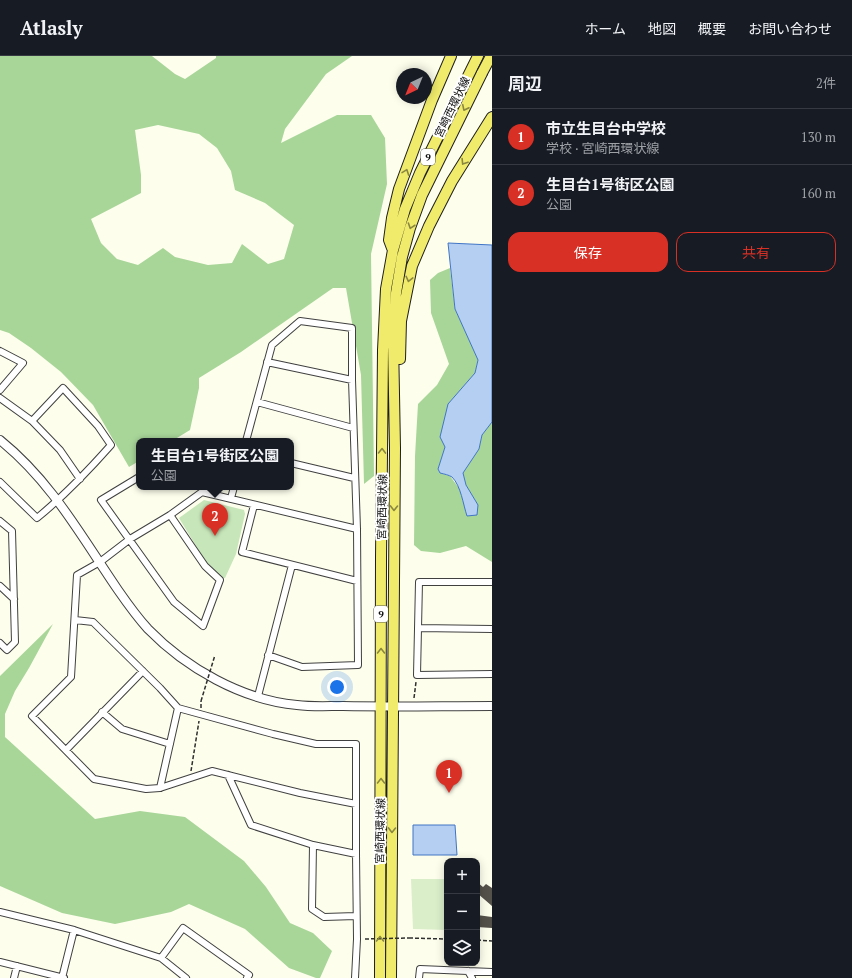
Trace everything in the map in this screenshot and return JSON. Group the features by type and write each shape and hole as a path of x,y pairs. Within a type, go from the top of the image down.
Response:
{"main road":[{"path":"393,250 389,240 392,218 399,189 432,100 451,56"},
{"name":"宮崎西環状線","path":"380,978 383,350 386,289 393,250 405,209 420,173 479,56"},
{"name":"宮崎西環状線","path":"390,978 395,448 393,340 396,293 402,257 410,228 422,195 490,56"},
{"path":"395,448 399,438 401,321 412,266 428,226 452,181 492,117"}],"street":[{"path":"479,56 492,62"},
{"path":"247,438 272,345 300,320 352,328 354,478 357,529 358,665 302,667 268,655"},
{"path":"0,351 23,362 0,390"},
{"path":"267,362 352,380"},
{"path":"0,482 37,518 80,479 111,445 98,426 63,388 32,421"},
{"path":"0,398 32,421 60,450 80,479"},
{"path":"257,402 353,428"},
{"path":"0,441 37,474 58,500 133,612 148,629 179,656 217,681 238,690 297,705 381,707 492,706"},
{"path":"294,464 354,478"},
{"path":"136,479 101,500 174,602 203,626 220,580 205,566 170,515"},
{"path":"231,498 233,490"},
{"path":"356,804 300,793 212,771 160,788 146,789 94,779 32,716 71,677 77,575 100,562 130,539 170,515 202,492 357,529"},
{"path":"254,505 242,552 357,581"},
{"path":"0,521 12,531 15,642 7,650 0,643"},
{"path":"258,696 292,565"},
{"path":"492,582 419,582 417,675 492,674"},
{"path":"0,586 14,599"},
{"path":"75,620 93,622 178,708 272,734 316,744 356,744 357,939 355,978"},
{"path":"418,628 492,629"},
{"path":"66,750 143,671"},
{"path":"160,788 178,708"},
{"path":"102,712 122,729 170,744"},
{"path":"228,775 251,824 313,845 356,854"},
{"path":"313,845 312,909 324,917 356,916"},
{"path":"0,912 74,930 161,958 186,978"},
{"path":"161,958 183,928 249,976 247,978"},
{"path":"0,962 63,978 74,930"},
{"path":"14,978 16,966"},
{"path":"419,978 420,969 492,972"},
{"path":"468,971 472,978"}],"path":[{"path":"189,779 201,701 215,655"},
{"path":"412,706 417,675"},
{"path":"365,939 444,939"},
{"path":"480,940 492,941"}],"green space":[{"path":"0,56 152,56 175,74 185,79 216,58 216,56 352,56 326,74 285,129 281,143 337,115 371,115 385,138 387,184 371,254 374,476 364,484 361,375 346,288 333,288 241,352 199,378 199,388 190,430 177,438 136,438 136,463 129,467 93,405 61,372 31,348 9,333 0,330","holes":["158,125 199,134 217,148 231,171 235,190 265,203 294,225 284,259 268,264 242,244 232,263 208,265 175,257 163,248 138,265 117,259 101,243 91,219 141,193 141,175 135,130"]},
{"path":"450,268 455,309 478,359 475,373 448,404 445,447 438,469 440,473 450,476 459,488 478,505 466,485 463,473 479,449 482,435 492,422 492,562 466,546 440,553 421,551 414,545 415,456 418,404 437,385 449,364 431,313 430,280 438,273"},
{"path":"204,500 244,510 245,514 236,554 225,578 223,578 207,564 179,518"},
{"path":"53,624 15,691 5,714 5,737 95,819 140,811 185,817 244,861 266,887 290,923 313,933 332,951 320,978 316,978 289,968 245,929 189,904 171,912 115,924 62,913 0,886 0,676"},
{"path":"411,879 444,879 444,930 413,929"}],"water":[{"path":"448,243 492,245 492,422 482,435 479,449 463,473 466,485 478,505 477,515 467,516 458,485 451,476 440,473 438,469 445,447 440,437 448,404 475,373 478,360 455,309"},
{"path":"413,825 455,825 457,855 413,855"}],"building":[{"path":"480,884 483,887 486,884 492,888 492,906 480,896"},
{"path":"480,915 492,917 492,928 480,927"}],"place":[{"name":"生目台1号街区公園","path":"215,536"},
{"name":"市立生目台中学校","path":"449,793"}]}
